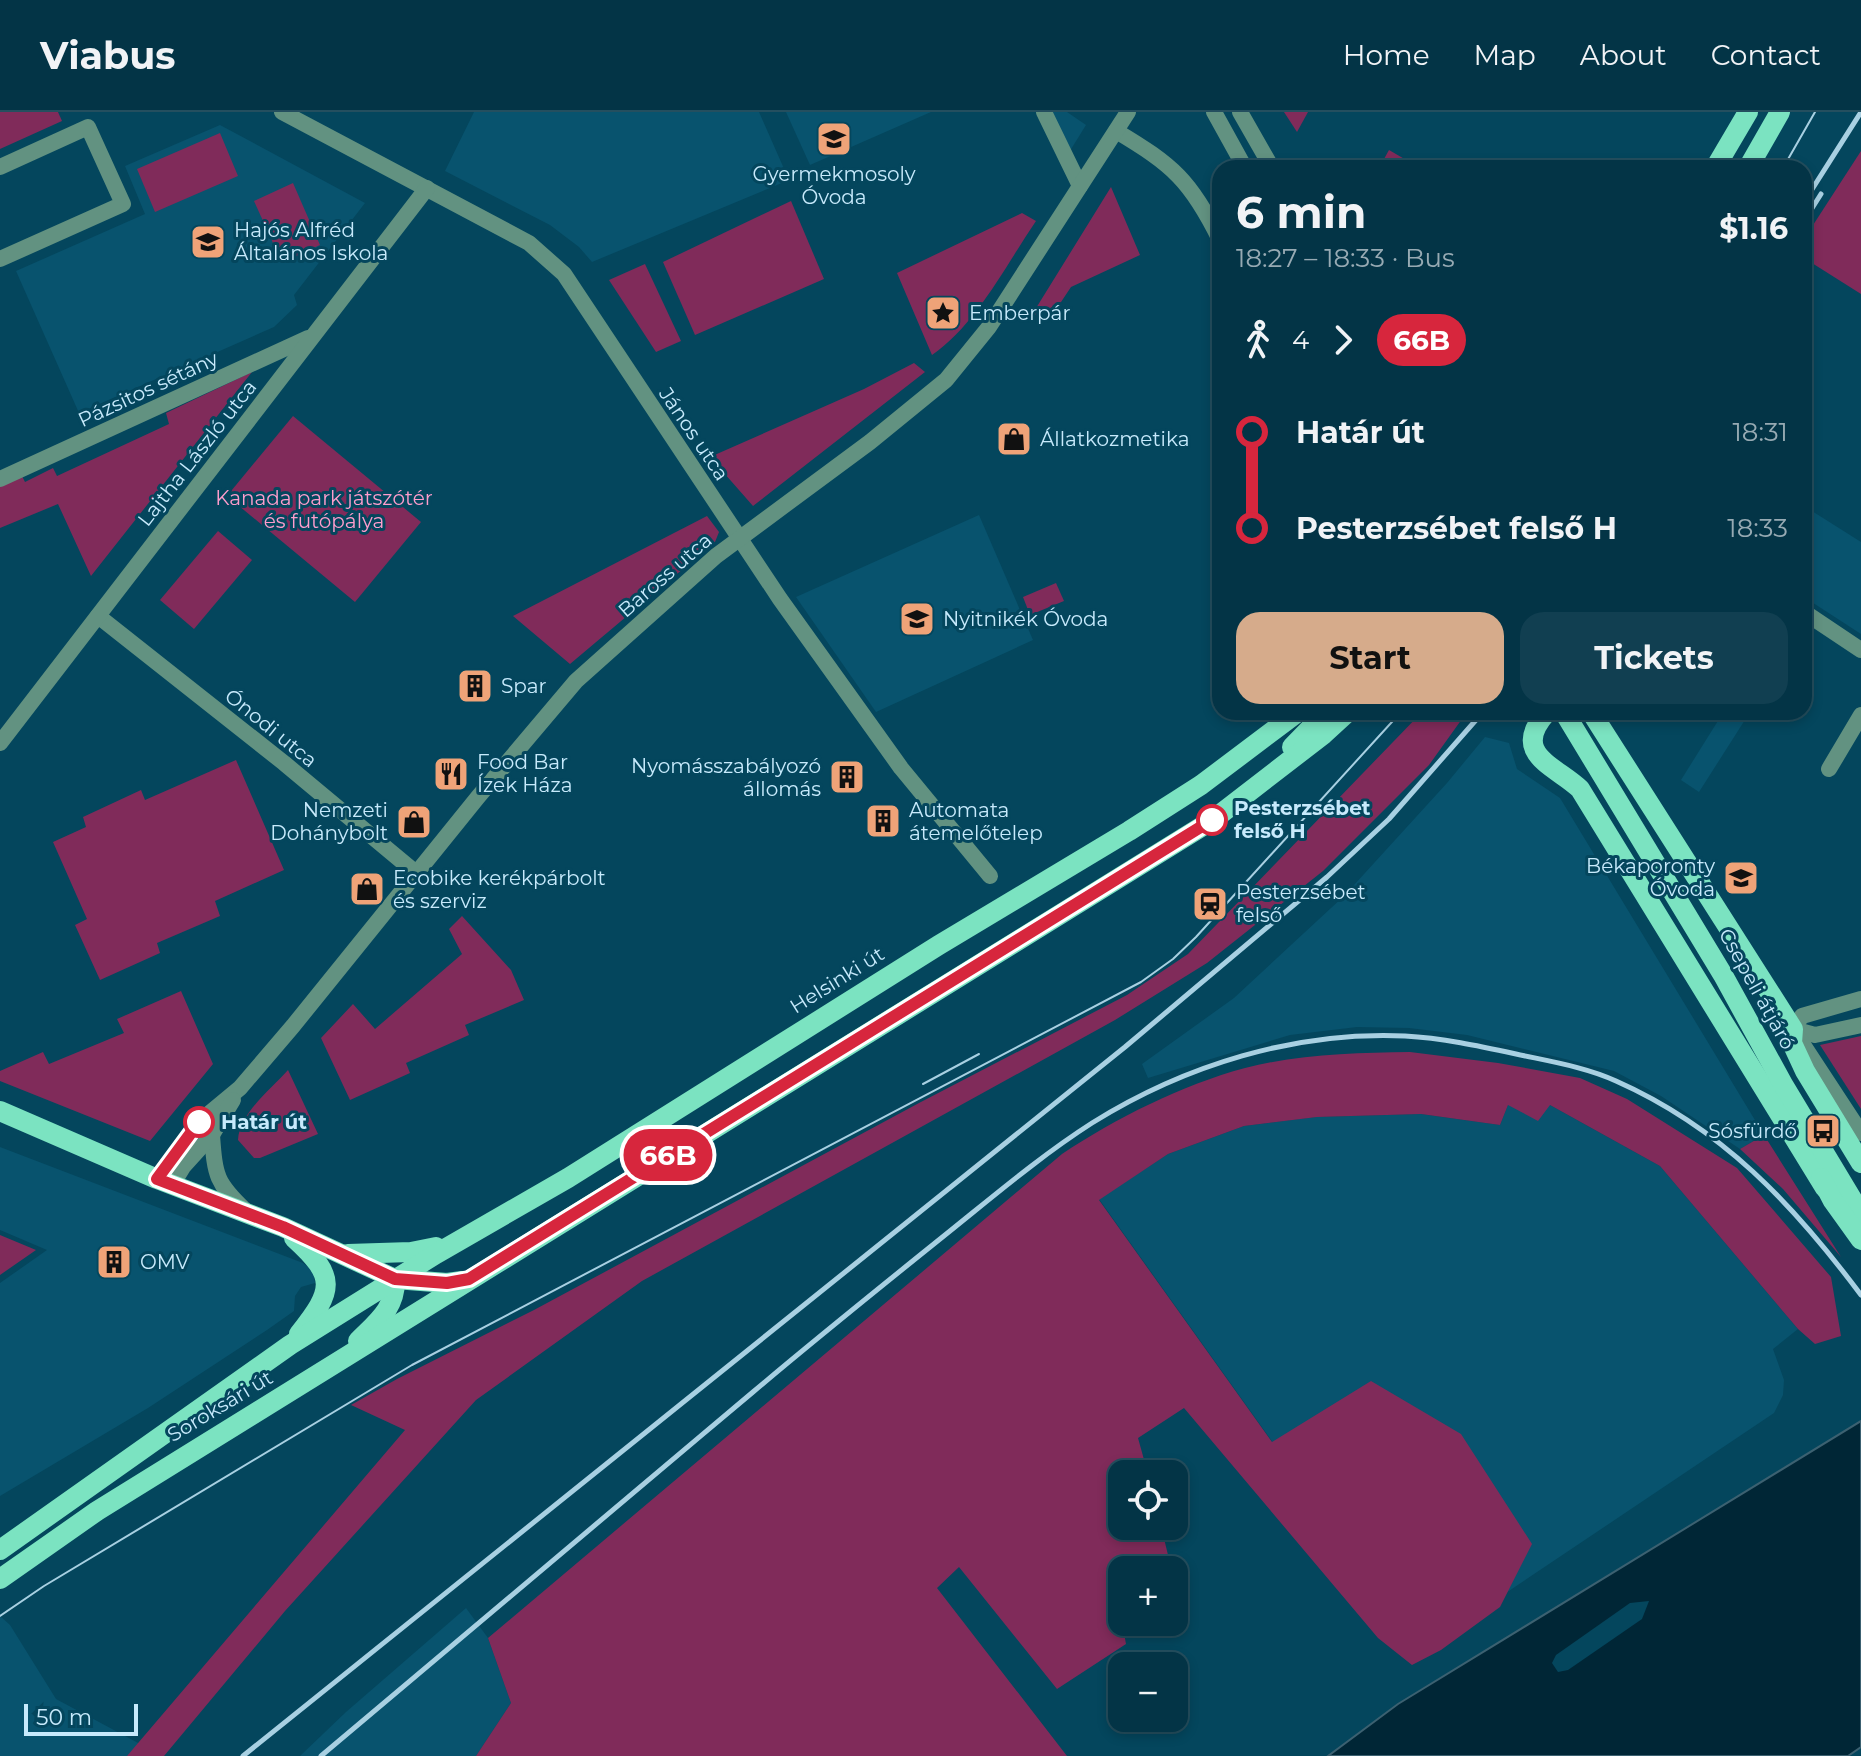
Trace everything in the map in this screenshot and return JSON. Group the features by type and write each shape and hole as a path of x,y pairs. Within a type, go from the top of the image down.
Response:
{"main road":[{"path":"1720,160 1748,112"},
{"path":"1753,160 1780,112"},
{"name":"Helsinki út","path":"395,1279 568,1178 939,945 1129,831 1201,785 1287,720"},
{"path":"1255,789 1319,720"},
{"path":"0,1111 164,1182 283,1227 395,1279 447,1283 469,1279 1214,819 1338,720"},
{"path":"1540,720 1533,742 1539,758 1580,789 1825,1188"},
{"name":"Csepeli átjáró","path":"1569,720 1723,975 1784,1086 1861,1214"},
{"path":"1596,720 1793,1029 1792,1043 1799,1060 1861,1163"},
{"name":"Csepeli átjáró","path":"1784,1086 1825,1188 1861,1240"},
{"path":"283,1227 314,1255 327,1282 322,1305 290,1345"},
{"path":"344,1254 411,1252 464,1238"},
{"path":"332,1367 390,1309 396,1294 395,1279"},
{"name":"Soroksári út","path":"0,1550 290,1345 395,1279"},
{"name":"Soroksári út","path":"0,1579 97,1511 469,1279"}],"street":[{"name":"János utca","path":"282,112 529,243 564,274 739,538 901,768 990,876"},
{"path":"1044,112 1080,186"},
{"name":"Baross utca","path":"164,1182 183,1167 212,1135 240,1088 576,681 716,556 870,442 946,380 989,327 1128,112"},
{"path":"1214,112 1241,160"},
{"path":"1240,112 1267,160"},
{"path":"0,167 85,120 123,204 0,259"},
{"path":"1116,131 1159,158 1186,181 1212,224"},
{"name":"Lajtha László utca","path":"0,743 427,188"},
{"name":"Pázsitos sétány","path":"0,479 313,336"},
{"name":"Ónodi utca","path":"98,616 284,763 416,873"},
{"path":"1812,617 1861,650"},
{"path":"1829,769 1861,715"},
{"path":"1793,1029 1802,1016 1861,999"},
{"path":"1833,1006 1839,1029"},
{"path":"1793,1029 1815,1035 1861,1025"},
{"path":"1793,1029 1861,1133"},
{"name":"Baross utca","path":"164,1182 199,1122 240,1088"},
{"path":"212,1135 213,1160 223,1190 250,1215"}],"shaded area":[{"path":"474,112 759,112 789,180 592,262 579,247 550,225 445,171"},
{"name":"Gyermekmosoly Óvoda","path":"786,112 931,112 810,165"},
{"path":"1047,112 1067,112 1086,125 1068,154"},
{"name":"Hajós Alfréd Általános Iskola","path":"220,125 365,203 294,295 297,305 274,327 79,413 16,271 145,214 125,166"},
{"path":"1812,511 1861,542 1861,634 1812,602"},
{"name":"Nyitnikék Óvoda","path":"979,515 1033,640 876,712 796,597"},
{"path":"1718,720 1745,720 1699,792 1681,780"},
{"path":"1485,737 1509,743 1517,769 1560,798 1764,1135 1740,1149 1661,1096 1614,1071 1467,1035 1409,1028 1357,1027 1290,1035 1148,1078 1142,1064 1234,998 1344,896"},
{"path":"1508,1105 1550,1105 1660,1166 1798,1329 1773,1349 1784,1380 1783,1395 1774,1413 1421,1650 1099,1199 1168,1154 1244,1126 1316,1117 1421,1114 1500,1125"},
{"path":"0,1147 303,1263 313,1271 315,1283 301,1287 295,1296 294,1311 267,1330 148,1408 0,1496 0,1283 47,1250 0,1230"},
{"path":"1861,1421 1861,1747 1848,1756 1328,1756 1398,1704"},
{"path":"466,1608 488,1638 511,1703 476,1756 300,1756 346,1712"},
{"path":"0,1616 10,1625 56,1699 140,1744 127,1756 0,1756"}],"green space":[{"path":"0,112 58,112 62,121 0,149"},
{"path":"1284,112 1308,112 1297,132"},
{"path":"220,133 238,176 155,212 137,169"},
{"path":"1389,150 1406,160 1383,160"},
{"path":"1861,151 1861,294 1812,263 1812,227"},
{"path":"293,183 320,245 282,263 254,201"},
{"path":"1111,187 1140,255 1071,287 1059,305 1035,315 1033,313"},
{"path":"791,201 824,279 695,335 663,262"},
{"path":"1022,213 1036,221 1002,275 963,328 932,355 897,273"},
{"path":"645,264 681,341 656,352 609,280"},
{"path":"914,363 925,372 753,506 710,457 864,389"},
{"path":"252,372 91,576 58,504 0,528 0,486 22,476 25,482 53,468 57,476 169,424 166,413"},
{"name":"Kanada park játszótér és futópálya","path":"293,416 421,522 355,602 227,496"},
{"path":"707,516 719,532 715,542 570,664 513,616"},
{"path":"218,531 252,560 194,629 160,600"},
{"path":"1056,583 1064,601 1030,615 1023,597"},
{"path":"1414,720 1461,720 1429,765 1323,871 1207,963 1115,1020 642,1281 476,1400 285,1611 164,1756 127,1756 405,1430 351,1405 1127,995 1188,954"},
{"path":"236,760 284,870 215,901 220,916 157,943 160,953 100,980 75,925 87,919 53,842 86,827 83,817 141,790 145,800"},
{"path":"462,916 511,970 524,1000 465,1025 469,1035 406,1063 410,1073 350,1100 321,1038 353,1004 375,1029 462,954 449,929"},
{"path":"181,991 213,1064 150,1141 0,1081 0,1071 43,1052 49,1064 124,1033 117,1019"},
{"path":"1861,1036 1861,1109 1820,1045"},
{"path":"1410,1052 1498,1063 1580,1078 1627,1099 1737,1168 1831,1277 1841,1336 1815,1344 1798,1329 1660,1166 1550,1105 1538,1121 1508,1105 1500,1125 1421,1114 1317,1117 1244,1126 1168,1154 1099,1200 1272,1442 1371,1381 1461,1434 1532,1544 1500,1607 1441,1650 1412,1665 1378,1638 1184,1408 1138,1438 1144,1460 1108,1460 1108,1540 1164,1540 1168,1555 1108,1556 1108,1636 1125,1636 1126,1644 1108,1652 1108,1656 1057,1689 959,1567 937,1588 1067,1756 476,1756 511,1703 488,1638 1062,1154 1150,1104 1221,1075 1265,1063 1348,1054"},
{"path":"288,1070 318,1134 254,1158 238,1140 240,1130 257,1102"},
{"path":"1764,1135 1841,1257 1783,1189 1740,1149"},
{"path":"0,1235 36,1250 0,1275"}],"pier":[{"path":"1649,1601 1642,1619 1568,1670 1558,1672 1552,1663 1556,1655 1630,1603"}],"tram line":[{"path":"1788,160 1815,112"},
{"path":"0,1616 44,1586 412,1365 1141,982 1173,959 1196,937 1394,720"},
{"path":"923,1084 979,1054"}],"railway":[{"path":"1812,189 1861,112"},
{"path":"1812,208 1821,194"},
{"path":"243,1756 1125,1047 1327,877 1389,819 1476,720"},
{"path":"321,1756 802,1351 1037,1161 1128,1102 1165,1084 1242,1056 1323,1039 1405,1036 1488,1048 1604,1076 1654,1100 1722,1145 1782,1200 1861,1295"}],"bus line":[{"name":"66B","path":"199,1122 157,1179 283,1227 395,1279 447,1283 469,1279 1212,820"}],"place":[{"name":"Gyermekmosoly Óvoda","path":"834,139"},
{"name":"Hajós Alfréd Általános Iskola","path":"208,242"},
{"name":"Emberpár","path":"943,313"},
{"name":"Állatkozmetika","path":"1014,439"},
{"name":"Nyitnikék Óvoda","path":"917,619"},
{"name":"Spar","path":"475,686"},
{"name":"Food Bar Ízek Háza","path":"451,774"},
{"name":"Nyomásszabályozó állomás","path":"847,777"},
{"name":"Pesterzsébet felső H","path":"1212,820"},
{"name":"Automata átemelőtelep","path":"883,821"},
{"name":"Nemzeti Dohánybolt","path":"414,822"},
{"name":"Békaporonty Óvoda","path":"1741,878"},
{"name":"Ecobike kerékpárbolt és szerviz","path":"367,889"},
{"name":"Pesterzsébet felső","path":"1210,904"},
{"name":"Határ út","path":"199,1122"},
{"name":"Sósfürdő","path":"1823,1131"},
{"name":"OMV","path":"114,1262"}]}
